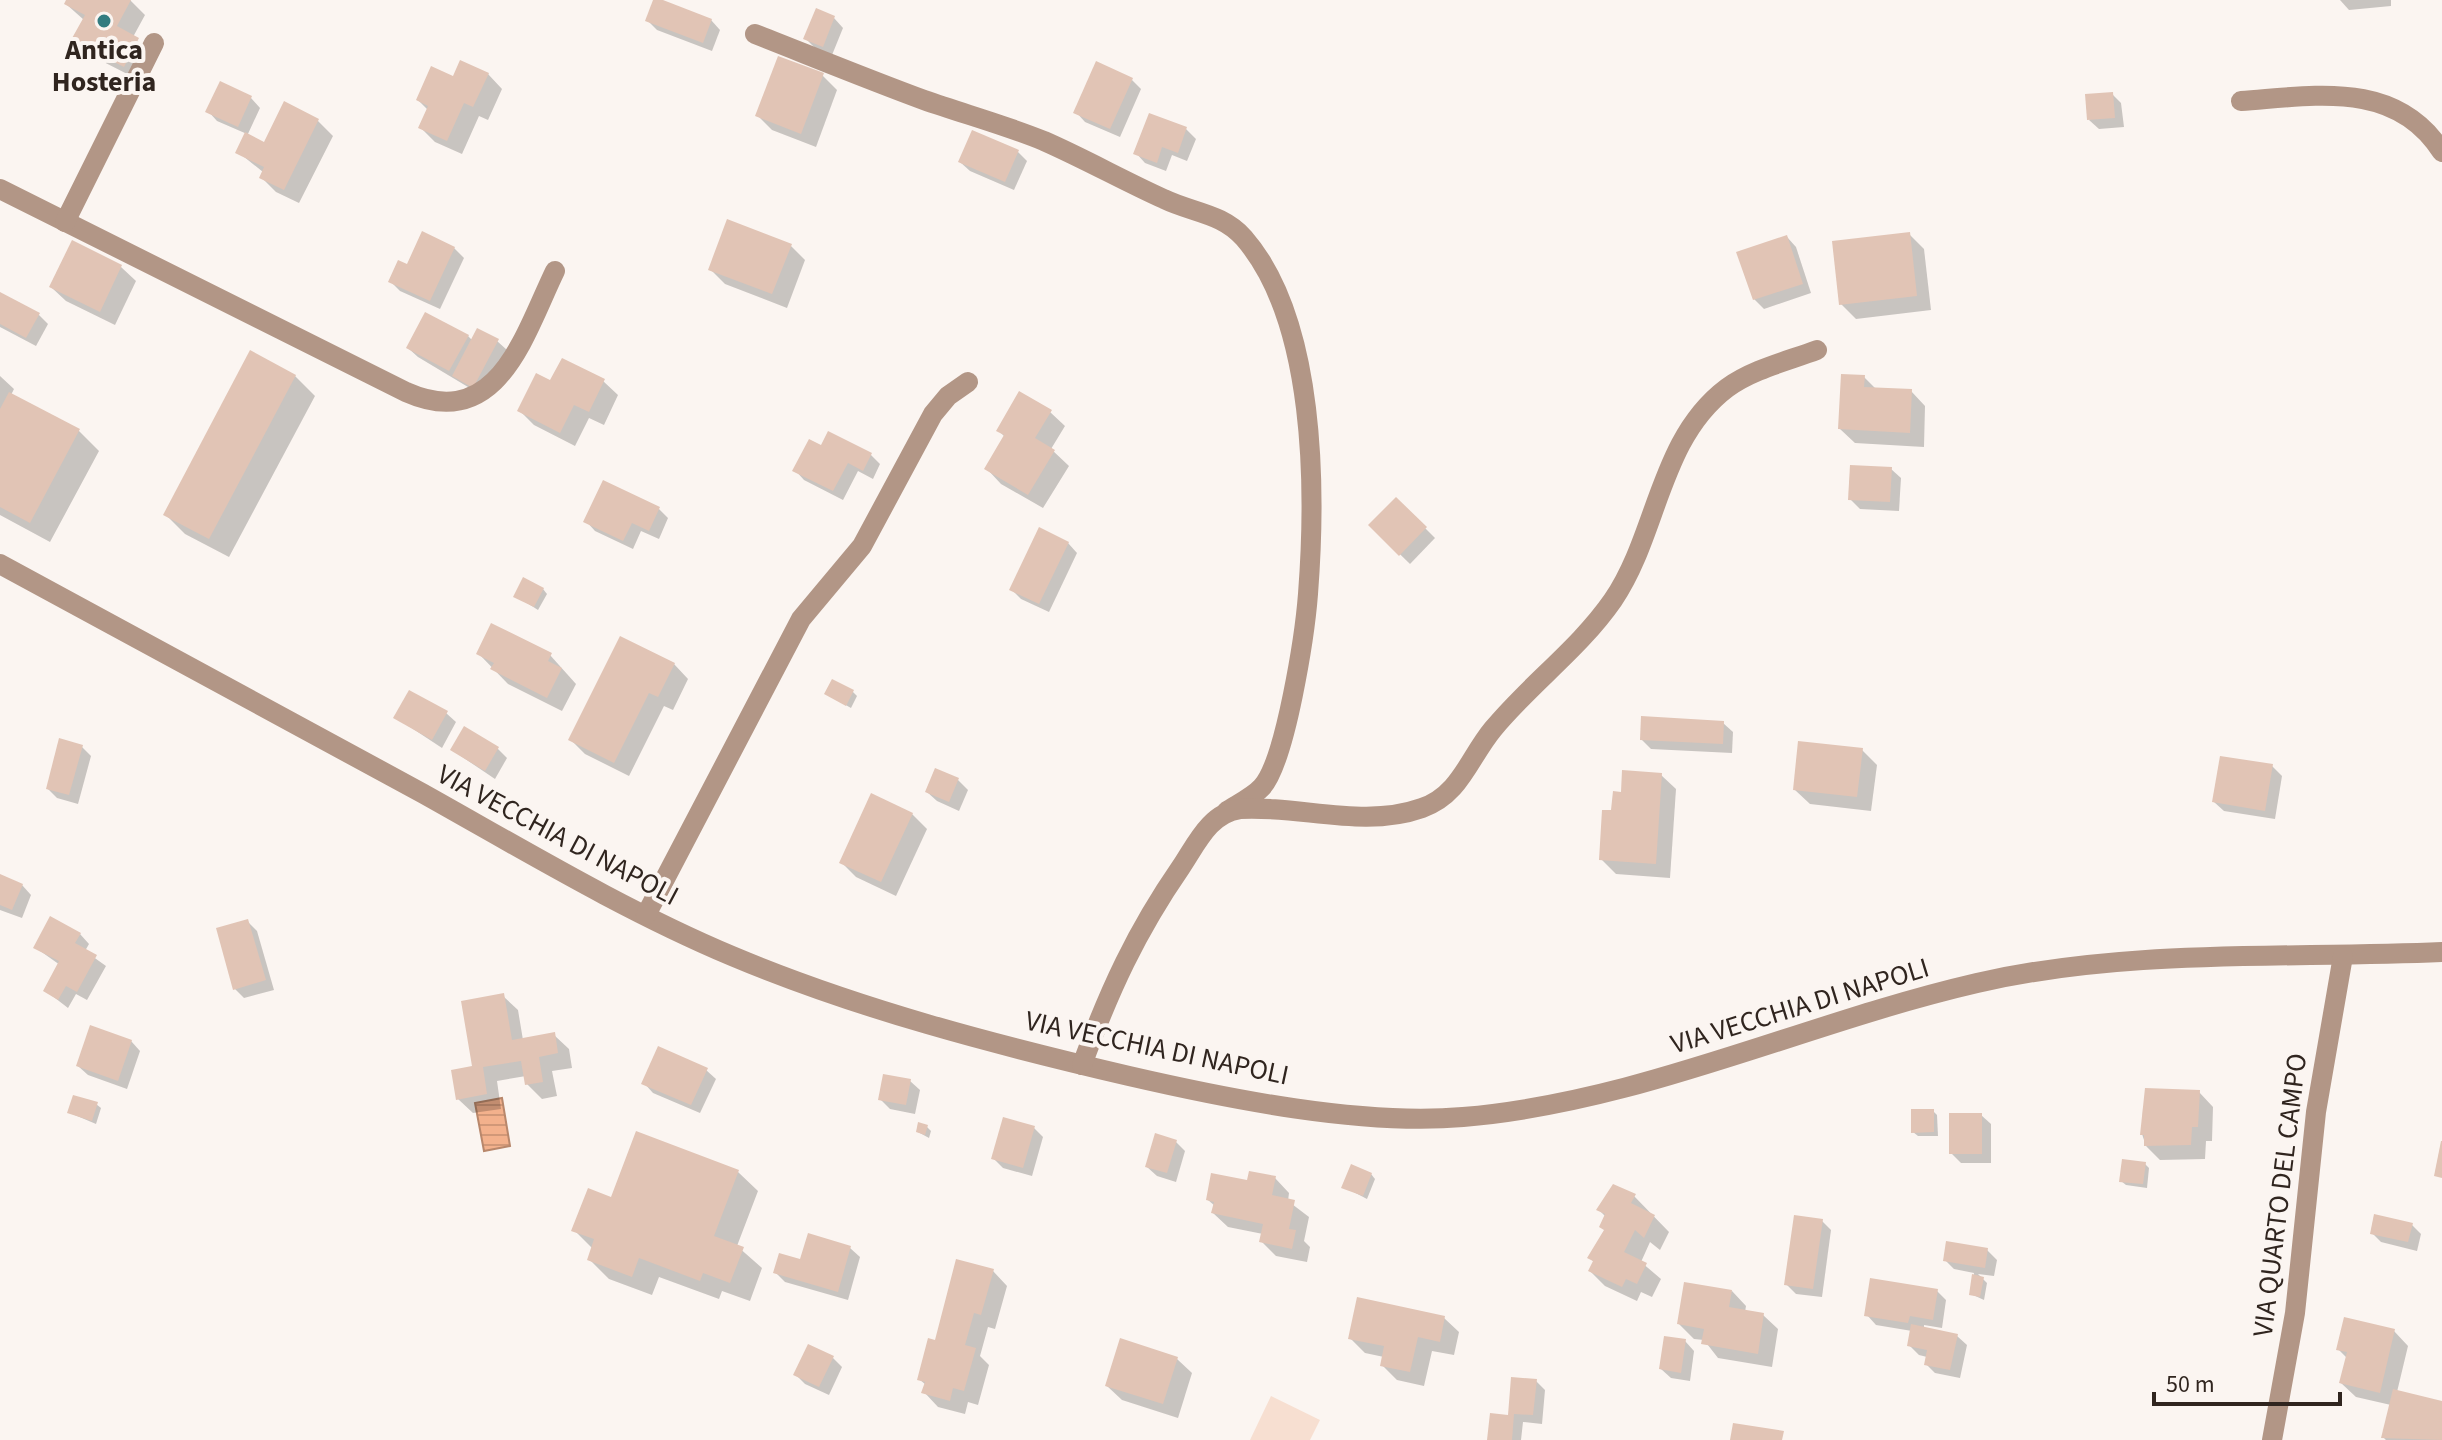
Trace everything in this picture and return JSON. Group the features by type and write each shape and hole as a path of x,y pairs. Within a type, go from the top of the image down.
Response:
{"street":[{"path":"755,34 1072,153 1165,200 1220,218 1236,229 1254,252 1283,307 1298,372 1308,464 1310,568 1300,646 1275,765 1262,788 1207,828 1134,939 1110,990 1082,1065"},
{"path":"65,222 154,43"},
{"path":"2241,101 2331,94 2369,98 2415,121 2442,152"},
{"path":"0,189 406,392 441,402 475,396 498,379 511,361 555,271"},
{"path":"1227,811 1256,808 1381,816 1411,812 1440,801 1459,782 1495,726 1579,642 1613,601 1632,567 1678,452 1707,409 1727,388 1745,377 1817,350"},
{"path":"646,915 801,619 862,546 933,414 952,392 968,382"},
{"name":"VIA VECCHIA DI NAPOLI","path":"0,564 646,915 731,956 797,981 1082,1065 1242,1100 1406,1119 1462,1118 1575,1102 1935,994 2036,971 2152,958 2442,952"},
{"name":"VIA QUARTO DEL CAMPO","path":"2272,1440 2295,1313 2317,1102 2343,956"}],"shaded area":[{"path":"502,1098 510,1146 484,1151 475,1103"},
{"path":"1271,1396 1320,1420 1310,1440 1250,1440"}],"building":[{"path":"66,0 131,0 117,26 139,38 124,67 71,40 85,15 64,4"},
{"path":"653,0 663,0 712,19 703,43 645,21"},
{"path":"816,8 835,16 823,47 803,39"},
{"path":"778,56 824,73 801,134 755,116"},
{"path":"460,60 489,73 473,107 464,103 447,141 418,128 428,106 416,100 431,66 453,76"},
{"path":"1096,61 1133,78 1110,129 1073,113"},
{"path":"220,81 252,96 238,127 205,112"},
{"path":"2113,92 2115,118 2087,120 2085,94"},
{"path":"284,101 319,119 284,190 259,178 264,167 235,153 245,132 264,142"},
{"path":"1149,113 1187,127 1178,153 1162,147 1157,163 1133,154"},
{"path":"972,130 1019,150 1005,182 958,162"},
{"path":"727,219 792,244 772,294 708,270"},
{"path":"422,231 455,247 430,301 388,282 398,260 407,264"},
{"path":"1910,232 1917,296 1839,305 1832,241"},
{"path":"1787,235 1803,284 1753,300 1736,252"},
{"path":"72,240 122,265 100,312 49,287"},
{"path":"0,292 40,313 26,338 0,324"},
{"path":"425,312 469,335 449,371 406,348"},
{"path":"477,328 499,339 473,388 452,376"},
{"path":"250,350 296,375 209,539 163,515"},
{"path":"562,358 605,379 589,412 574,405 560,433 517,411 536,373 550,380"},
{"path":"1841,374 1865,375 1864,387 1912,389 1910,433 1838,429"},
{"path":"1019,391 1052,410 1035,438 1055,450 1028,495 984,469 1004,435 996,431"},
{"path":"9,392 80,429 30,523 0,507 0,409"},
{"path":"828,431 872,453 863,471 848,463 833,491 792,471 809,439 821,445"},
{"path":"1850,465 1892,467 1890,502 1848,500"},
{"path":"603,480 660,507 649,531 632,523 623,541 583,522"},
{"path":"1396,497 1427,527 1399,556 1368,525"},
{"path":"1039,527 1069,542 1039,604 1009,590"},
{"path":"523,577 544,588 534,607 513,597"},
{"path":"491,623 552,653 548,661 562,668 547,698 490,669 494,663 476,654"},
{"path":"620,636 675,663 658,697 649,693 614,763 568,740"},
{"path":"832,679 854,690 846,706 824,694"},
{"path":"409,690 448,711 432,740 393,718"},
{"path":"1641,716 1724,721 1723,744 1640,740"},
{"path":"464,726 499,747 485,771 450,750"},
{"path":"59,738 83,745 69,795 46,789"},
{"path":"1798,741 1863,748 1857,797 1793,790"},
{"path":"2220,756 2273,764 2265,811 2212,802"},
{"path":"935,768 959,778 949,802 925,792"},
{"path":"1622,770 1662,773 1656,864 1599,860 1602,810 1611,810 1613,791 1621,792"},
{"path":"871,793 913,813 881,882 839,863"},
{"path":"0,874 23,884 12,910 0,905"},
{"path":"50,916 81,933 75,943 97,955 77,992 66,986 58,1000 43,991 59,961 33,948"},
{"path":"248,919 266,980 233,990 216,928"},
{"path":"504,993 512,1040 555,1032 558,1053 539,1057 543,1082 525,1085 521,1061 483,1067 487,1094 456,1100 451,1070 472,1066 461,1001"},
{"path":"90,1025 132,1040 118,1081 76,1066"},
{"path":"658,1046 708,1068 691,1105 641,1084"},
{"path":"883,1074 911,1079 906,1105 878,1100"},
{"path":"2145,1088 2200,1090 2198,1127 2192,1127 2191,1145 2144,1146 2144,1135 2140,1135"},
{"path":"73,1095 98,1102 92,1121 67,1113"},
{"path":"1911,1109 1934,1109 1934,1132 1911,1133"},
{"path":"1949,1113 1982,1113 1982,1154 1949,1154"},
{"path":"1003,1117 1035,1126 1023,1168 991,1159"},
{"path":"918,1122 928,1125 925,1135 916,1132"},
{"path":"636,1131 739,1170 714,1236 744,1247 730,1283 703,1273 700,1281 639,1258 632,1277 587,1260 594,1239 571,1231 588,1188 611,1197"},
{"path":"1155,1133 1177,1140 1167,1173 1145,1167"},
{"path":"2442,1141 2442,1178 2434,1176"},
{"path":"2122,1159 2146,1162 2143,1184 2119,1182"},
{"path":"1351,1164 1372,1173 1363,1196 1341,1188"},
{"path":"1249,1171 1276,1176 1272,1195 1295,1200 1289,1229 1296,1230 1292,1249 1259,1242 1263,1224 1211,1213 1214,1202 1206,1200 1211,1173 1247,1180"},
{"path":"1613,1184 1636,1194 1631,1203 1655,1215 1644,1238 1635,1230 1624,1252 1647,1263 1637,1284 1626,1279 1622,1287 1588,1271 1593,1261 1587,1258 1604,1230 1599,1227 1605,1214 1596,1210"},
{"path":"2374,1214 2413,1223 2408,1242 2370,1234"},
{"path":"1794,1215 1823,1219 1813,1289 1784,1285"},
{"path":"808,1233 851,1246 838,1292 773,1273 779,1253 800,1259"},
{"path":"1946,1241 1988,1248 1985,1268 1943,1261"},
{"path":"956,1259 994,1269 981,1315 974,1313 965,1345 976,1348 964,1391 953,1388 950,1401 921,1393 925,1382 917,1380 928,1338 935,1340"},
{"path":"1972,1274 1984,1277 1980,1297 1969,1295"},
{"path":"1870,1278 1938,1289 1933,1320 1910,1316 1908,1323 1864,1316"},
{"path":"1684,1282 1732,1290 1729,1307 1764,1313 1758,1354 1701,1344 1704,1329 1677,1324"},
{"path":"1357,1297 1445,1316 1440,1342 1418,1337 1410,1372 1380,1366 1384,1346 1348,1339"},
{"path":"2344,1317 2395,1329 2380,1393 2339,1383 2347,1352 2336,1350"},
{"path":"1911,1324 1958,1334 1950,1370 1924,1365 1927,1350 1907,1346"},
{"path":"1664,1336 1686,1339 1681,1373 1659,1369"},
{"path":"1120,1338 1178,1357 1163,1404 1105,1386"},
{"path":"808,1344 834,1356 819,1387 793,1375"},
{"path":"1511,1377 1537,1379 1533,1415 1514,1414 1512,1440 1487,1440 1490,1413 1508,1415"},
{"path":"2393,1389 2442,1401 2442,1440 2381,1438"},
{"path":"1733,1423 1784,1431 1782,1440 1730,1440"}],"place":[{"name":"Antica Hosteria","path":"104,21"}]}
